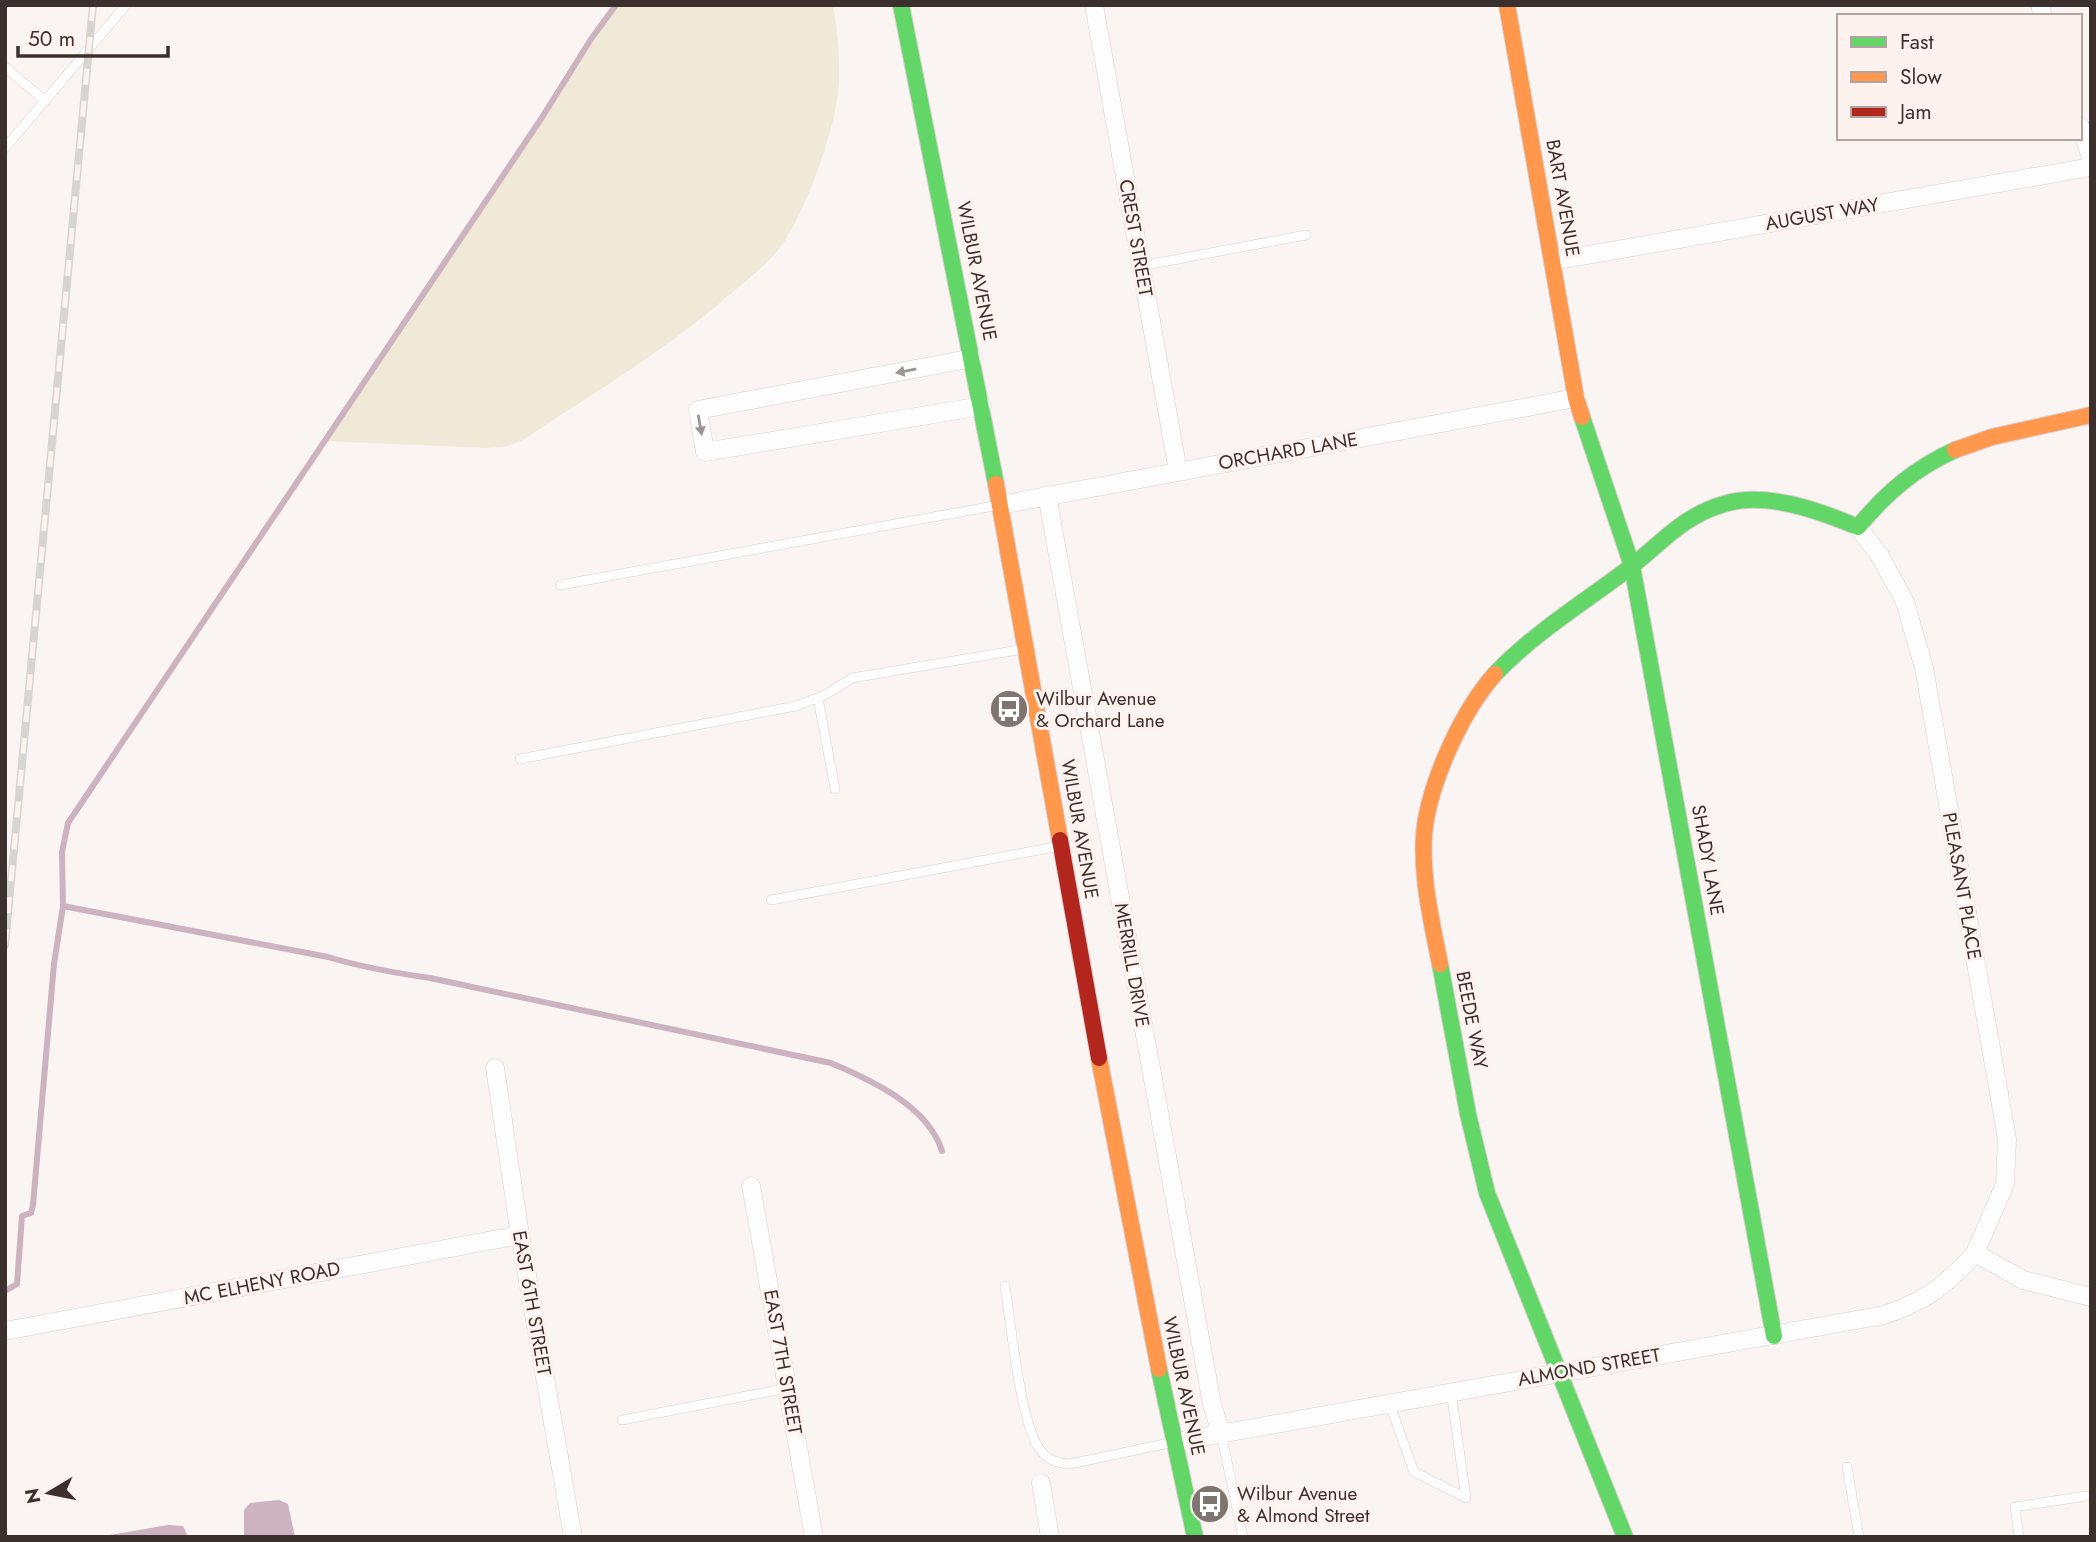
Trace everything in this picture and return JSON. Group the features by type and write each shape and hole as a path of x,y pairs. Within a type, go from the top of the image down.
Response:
{"street":[{"name":"WILBUR AVENUE","path":"901,5 982,406 1135,1256 1195,1537"},
{"name":"CREST STREET","path":"1094,5 1178,471"},
{"name":"BART AVENUE","path":"1507,5 1576,398"},
{"path":"2082,132 2091,157"},
{"name":"AUGUST WAY","path":"1553,261 2091,167"},
{"path":"973,358 698,410 705,452 982,406"},
{"name":"ORCHARD LANE","path":"1000,505 1576,398"},
{"name":"SHADY LANE","path":"1576,398 1632,566 1774,1336"},
{"path":"1858,527 1877,501 1924,464 1955,447 2003,433 2091,415"},
{"name":"MERRILL DRIVE","path":"1047,495 1212,1404 1221,1433"},
{"name":"BEEDE WAY","path":"1625,1537 1487,1194 1468,1114 1426,892 1426,820 1448,751 1478,693 1518,650 1632,566 1676,526 1724,503 1764,501 1819,510 1858,527"},
{"name":"PLEASANT PLACE","path":"1858,527 1905,602 1924,668 2007,1139 2005,1184 1975,1253"},
{"name":"EAST 6TH STREET","path":"495,1068 520,1235 573,1537"},
{"name":"EAST 7TH STREET","path":"751,1186 814,1537"},
{"name":"MC ELHENY ROAD","path":"5,1331 520,1235"},
{"path":"1975,1253 2023,1280 2091,1297"},
{"name":"ALMOND STREET","path":"1175,1442 1884,1315 1915,1305 1952,1279 1975,1253"},
{"path":"1041,1483 1050,1537"}],"lane":[{"path":"5,148 126,5"},
{"path":"5,66 44,100"},
{"path":"1141,265 1306,235"},
{"path":"560,585 1000,505"},
{"path":"520,759 796,706 818,698 852,678 1026,649"},
{"path":"818,698 835,789"},
{"path":"771,900 1061,846"},
{"name":"ALMOND STREET","path":"1005,1286 1032,1437 1042,1453 1062,1464 1175,1442"},
{"path":"622,1420 788,1388"},
{"path":"1389,1402 1414,1472 1466,1498 1451,1391"},
{"path":"1221,1433 1243,1537"},
{"path":"1847,1467 1859,1537"},
{"path":"2019,1537 2015,1507 2086,1496"}],"shaded area":[{"path":"616,5 833,5 839,70 833,119 811,188 782,245 756,272 679,335 523,440 505,447 487,448 325,441 541,119 591,39"},
{"path":"279,1500 288,1504 295,1537 244,1537 244,1510 250,1503"},
{"path":"168,1525 183,1526 188,1537 98,1537"}],"waterway":[{"path":"5,1291 17,1284 22,1216 31,1213 33,1205 54,964 63,906 62,852 68,823 616,5"},
{"path":"63,906 328,957 831,1063 896,1096 924,1121 935,1135 942,1151"}],"railway":[{"path":"5,945 93,5"}],"traffic: fast":[{"path":"901,5 996,484"},
{"path":"1582,417 1632,566 1774,1336"},
{"path":"1495,674 1542,632 1628,569 1684,523 1709,509 1740,501 1775,501 1810,509 1858,527 1902,482 1955,450"},
{"path":"1440,964 1468,1114 1487,1193 1625,1537"},
{"path":"1159,1369 1195,1537"}],"traffic: slow":[{"path":"1507,5 1576,398 1582,417"},
{"path":"1955,450 1992,437 2091,415"},
{"path":"996,484 1060,840"},
{"path":"1440,964 1425,873 1426,819 1443,762 1461,723 1495,674"},
{"path":"1099,1058 1159,1369"}],"traffic: jam":[{"path":"1060,840 1099,1058"}],"place":[{"name":"Wilbur Avenue & Orchard Lane","path":"1009,709"},
{"name":"Wilbur Avenue & Almond Street","path":"1210,1504"}]}
